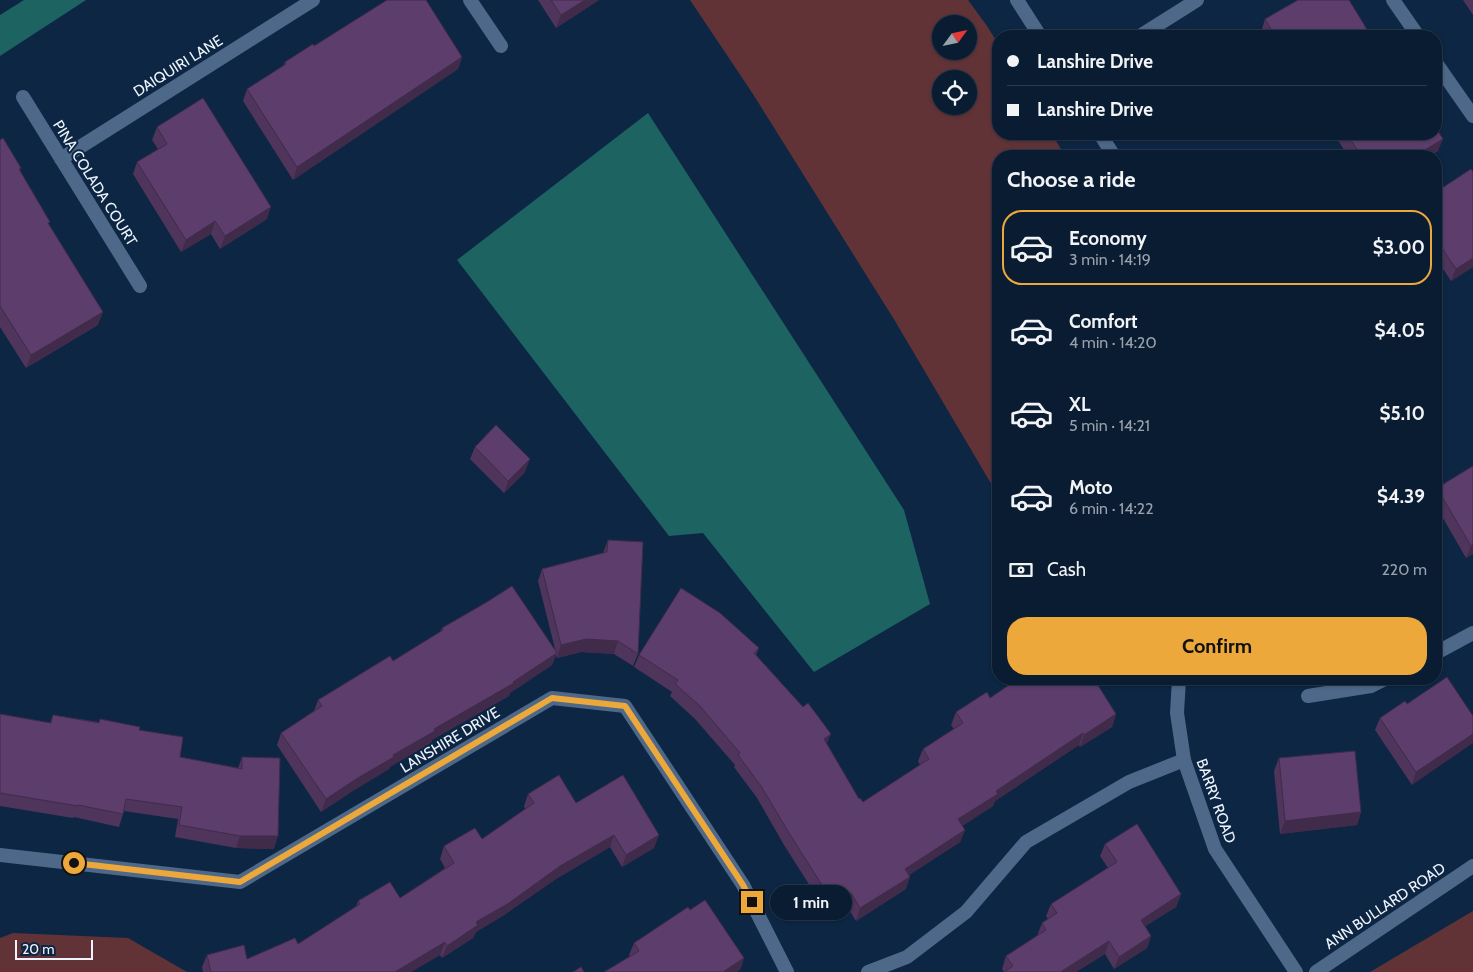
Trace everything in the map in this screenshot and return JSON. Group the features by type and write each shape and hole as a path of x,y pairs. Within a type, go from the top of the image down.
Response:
{"street":[{"name":"DAIQUIRI LANE","path":"61,159 313,0"},
{"path":"470,0 501,46"},
{"path":"1017,0 1036,30"},
{"path":"1150,30 1197,0"},
{"path":"1393,0 1414,30"},
{"path":"1442,72 1473,116"},
{"name":"PINA COLADA COURT","path":"23,97 140,286"},
{"path":"1442,650 1471,638"},
{"name":"BARRY ROAD","path":"1179,685 1177,713 1184,760 1215,849 1296,972"},
{"path":"1308,696 1373,685"},
{"name":"LANSHIRE DRIVE","path":"0,855 240,882 552,698 625,706 743,885 788,972"},
{"path":"868,972 907,957 966,912 1026,842 1129,782 1184,760"},
{"name":"ANN BULLARD ROAD","path":"1316,972 1473,866"}],"shaded area":[{"path":"24,0 86,0 0,56 0,15"},
{"path":"690,0 968,0 992,34 992,140 1056,140 1061,150 992,150 992,485 895,321 751,91"},
{"path":"648,113 904,510 930,604 814,672 703,533 669,536 457,260"},
{"path":"1473,911 1473,972 1370,972"},
{"path":"13,933 128,938 187,972 0,972 0,938"}],"building":[{"path":"387,0 426,0 462,57 297,167 247,89 313,44 314,46"},
{"path":"551,0 585,0 561,15"},
{"path":"1298,0 1349,0 1367,30 1271,30 1265,19"},
{"path":"203,98 271,207 225,236 215,221 186,240 137,162 167,144 157,127"},
{"path":"3,138 50,222 48,223 103,312 31,355 0,306 0,140"},
{"path":"1351,140 1441,140 1425,150 1357,150"},
{"path":"1471,169 1473,172 1473,258 1456,269 1442,248 1442,188"},
{"path":"496,425 530,459 508,481 475,447"},
{"path":"1473,466 1473,545 1471,546 1442,497 1442,485"},
{"path":"608,540 643,542 638,654 618,641 586,639 561,645 542,569 607,552"},
{"path":"512,586 557,653 514,683 434,729 435,731 393,755 394,757 326,799 281,733 322,706 318,700 390,656 393,661 443,630 442,628"},
{"path":"681,588 720,613 759,648 754,653 803,707 808,703 831,734 824,739 859,799 863,802 929,759 923,749 963,723 956,712 987,692 990,698 1009,685 1098,685 1116,714 1084,735 1083,733 996,791 998,794 958,819 965,830 905,869 910,877 860,908 851,893 834,904 761,786 738,755 740,753 700,706 675,684 678,680 639,655"},
{"path":"1447,677 1473,716 1473,734 1416,772 1380,718 1405,701 1407,704 1435,685 1442,685 1442,680"},
{"path":"0,714 51,723 53,715 99,723 100,719 140,727 139,730 183,737 180,757 242,769 242,757 280,758 278,836 240,836 179,825 182,807 126,799 123,814 0,793"},
{"path":"1355,751 1361,812 1285,821 1279,758"},
{"path":"559,775 576,803 623,775 659,835 626,855 614,835 560,866 509,903 476,922 478,925 447,946 445,942 395,972 211,972 207,955 244,945 247,959 295,938 298,944 360,904 358,901 390,882 400,898 454,863 444,846 475,828 482,839 534,803 528,794"},
{"path":"1137,824 1181,894 1141,920 1151,936 1119,957 1109,941 1062,972 1004,972 1013,966 1006,956 1046,930 1042,923 1057,913 1051,904 1117,862 1105,844"},
{"path":"705,900 744,958 723,972 604,972 639,951 634,943 688,907 690,910"},
{"path":"581,967 584,972 573,972"}],"route":[{"path":"74,863 240,882 552,698 625,706 743,885 752,902"}]}
